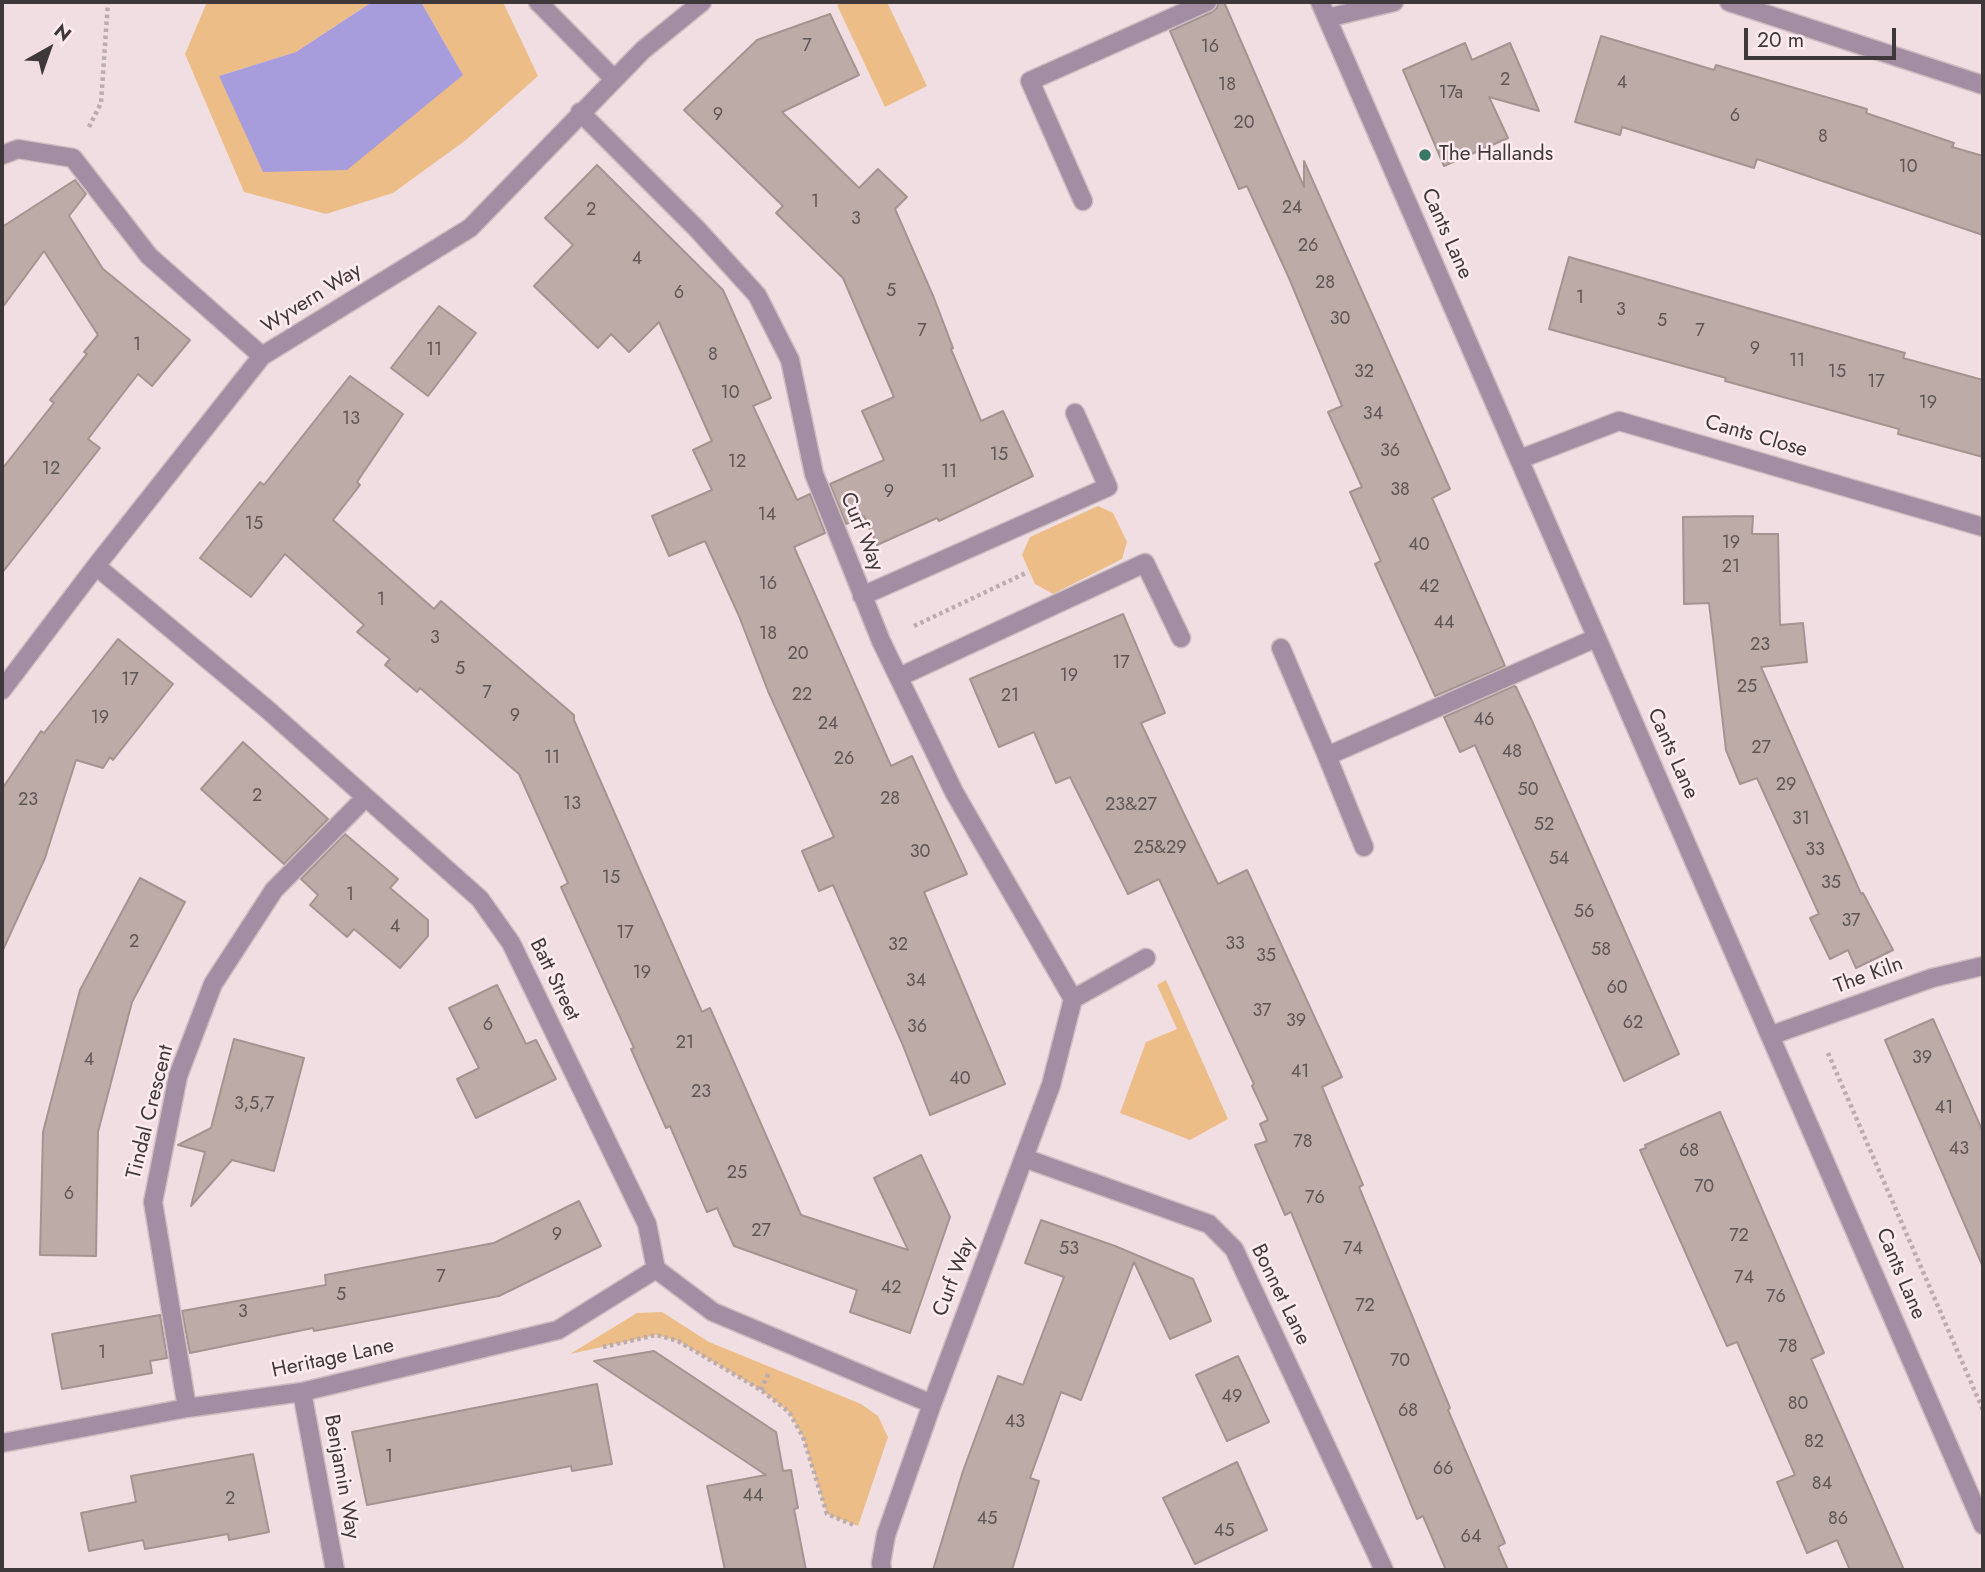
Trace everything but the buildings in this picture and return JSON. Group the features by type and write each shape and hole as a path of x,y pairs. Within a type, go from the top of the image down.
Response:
{"street":[{"path":"538,2 614,79"},
{"name":"Wyvern Way","path":"2,690 262,356 470,228 643,50 702,2"},
{"path":"1083,201 1030,81 1207,2"},
{"path":"1324,10 1394,2"},
{"path":"1729,2 1983,85"},
{"name":"Cants Lane","path":"1324,10 1983,1525"},
{"name":"Curf Way","path":"580,112 697,229 757,295 790,360 814,474 881,641 954,792 1073,999 1051,1085 886,1535 882,1570"},
{"path":"2,155 18,149 73,159 149,256 262,356"},
{"path":"862,596 1108,487 1075,412"},
{"name":"Cants Close","path":"1520,460 1619,421 1983,527"},
{"path":"898,677 1145,563 1181,638"},
{"name":"Batt Street","path":"96,566 268,710 480,899 511,943 647,1224 656,1269"},
{"path":"1326,756 1596,638"},
{"path":"1281,648 1364,847"},
{"name":"Tindal Crescent","path":"187,1408 153,1202 178,1076 213,984 274,890 365,798"},
{"path":"1073,999 1146,958"},
{"name":"The Kiln","path":"1772,1035 1932,978 1983,966"},
{"name":"Bonnet Lane","path":"1024,1157 1209,1224 1234,1249 1384,1570"},
{"path":"656,1269 713,1312 932,1404"},
{"name":"Heritage Lane","path":"2,1443 187,1408 302,1392 558,1331 656,1269"},
{"name":"Benjamin Way","path":"302,1392 335,1570"}],"path":[{"path":"73,159 101,103 108,2"},
{"path":"881,641 1028,572"},
{"name":"Cants Lane","path":"1814,1020 1983,1410"},
{"path":"558,1331 570,1354 656,1335 678,1340 761,1390 789,1412 803,1437 827,1514 886,1535"}],"shaded area":[{"path":"207,2 372,2 296,52 219,76 463,75 421,2 503,2 538,76 466,140 393,193 326,214 244,192 185,54"},
{"path":"372,2 421,2 463,75 347,170 263,172 219,76 296,52"},
{"path":"843,2 887,2 927,86 885,107 837,5"},
{"path":"1098,506 1113,513 1127,542 1122,559 1053,594 1035,584 1022,555 1030,537"},
{"path":"1166,980 1228,1119 1190,1140 1120,1113 1146,1042 1177,1029 1157,985"},
{"path":"662,1312 709,1342 861,1404 878,1416 888,1437 858,1526 827,1514 803,1437 789,1412 761,1390 678,1341 656,1335 570,1354 637,1313"}],"place":[{"name":"The Hallands","path":"1425,155"}]}
